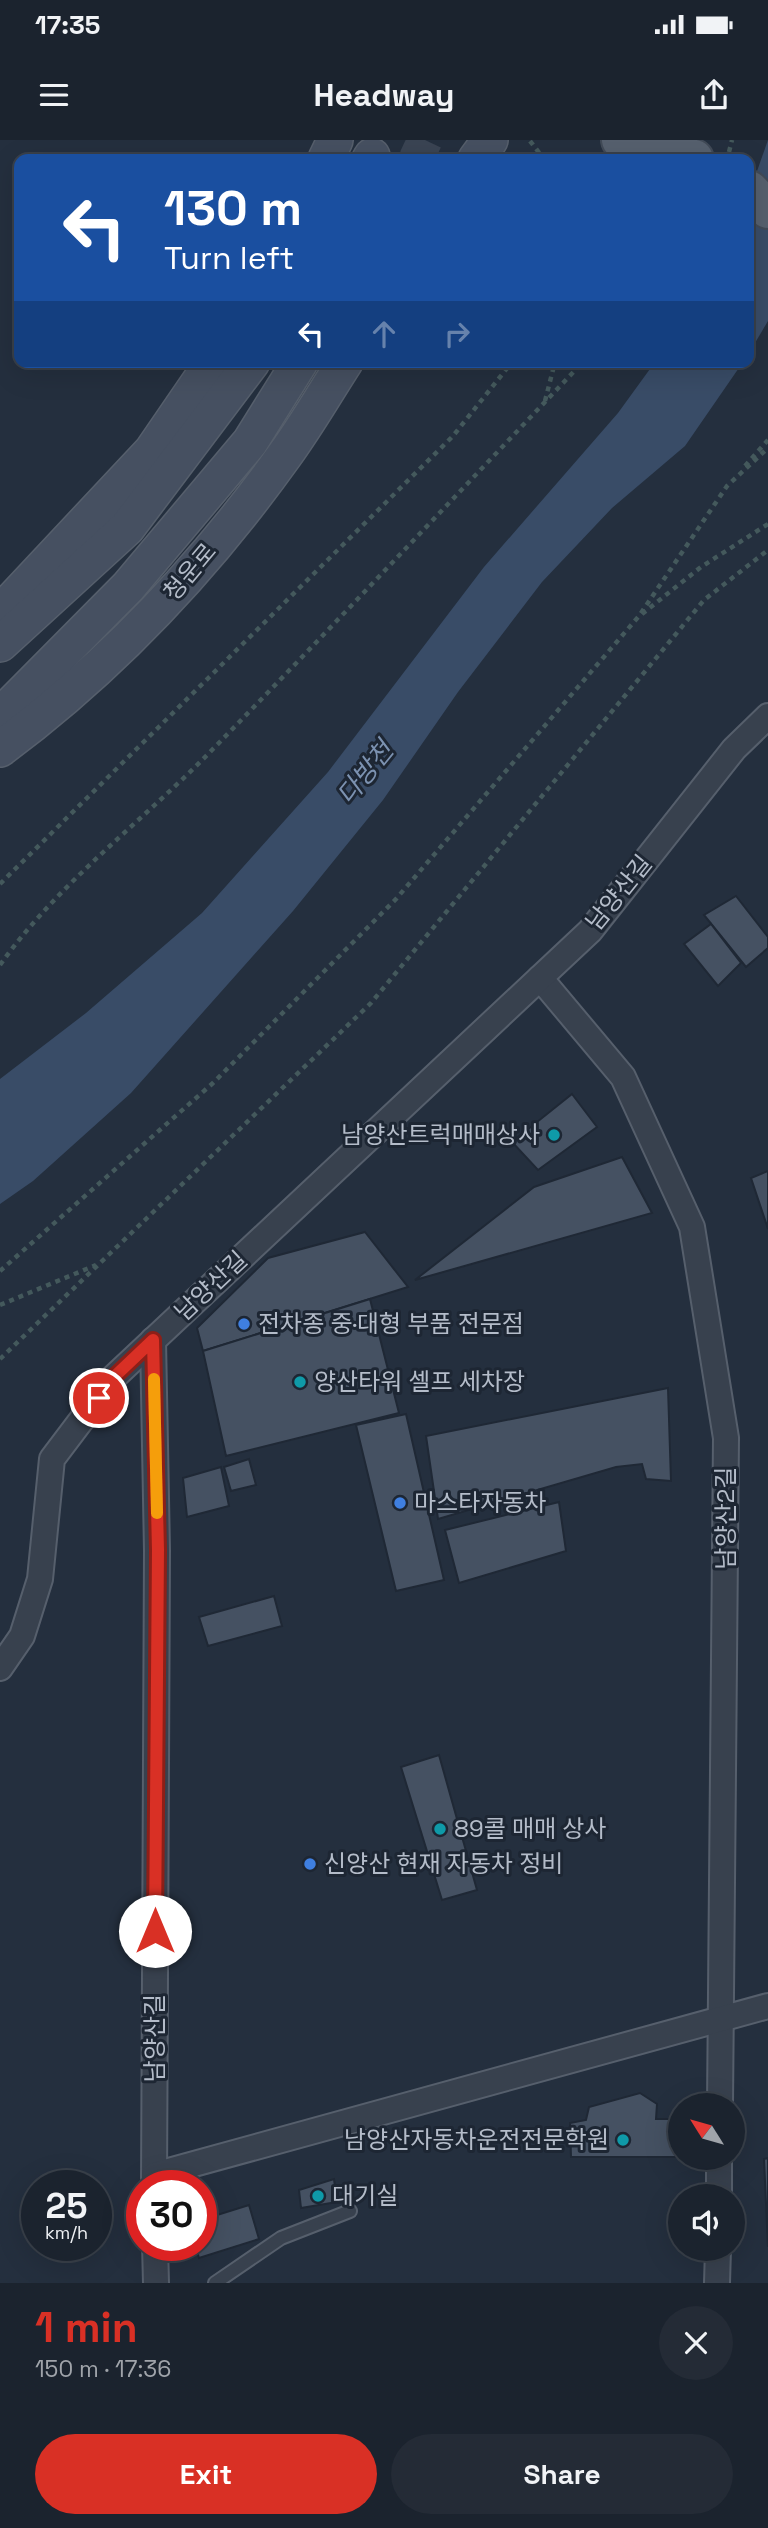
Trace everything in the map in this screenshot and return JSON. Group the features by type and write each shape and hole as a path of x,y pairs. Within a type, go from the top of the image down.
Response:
{"main road":[{"path":"621,140 675,154"},
{"path":"697,140 713,154"},
{"path":"703,140 715,154"},
{"path":"754,195 768,209"},
{"path":"0,613 152,451 209,368"},
{"path":"0,644 127,528 247,368"},
{"name":"청운로","path":"0,716 128,587 250,442 296,368"},
{"name":"청운로","path":"0,750 44,716 169,598 284,456 341,368"}],"street":[{"name":"남양산길","path":"154,2170 158,1550 153,1340 590,931 734,749 768,716"},
{"name":"남양산2길","path":"540,978 623,1077 692,1227 726,1438 720,2093"},
{"path":"0,1668 22,1636 40,1578 52,1459 114,1377 153,1340"},
{"path":"190,2170 768,2006"},
{"path":"155,2261 156,2283"},
{"path":"717,2283 718,2261"}],"lane":[{"path":"215,2283 281,2238 350,2211"}],"path":[{"path":"0,884 453,436 507,368"},
{"path":"545,402 554,368"},
{"path":"0,965 72,880 131,830 211,751 577,368"},
{"path":"0,1272 213,1083 396,899 639,616 727,486 768,440"},
{"path":"727,486 768,448"},
{"path":"639,616 701,567 768,524"},
{"path":"0,1359 371,1003 704,600 768,550"},
{"path":"0,1305 101,1263"}],"water":[{"path":"768,140 768,321 754,345 754,180"},
{"name":"다방천","path":"651,368 739,368 685,446 612,508 542,582 458,692 383,800 293,911 131,1093 33,1181 0,1204 0,1079 86,1013 202,913 328,772 484,567 618,413"}],"building":[{"path":"736,896 768,937 768,948 746,967 704,915"},
{"path":"711,924 741,963 718,986 684,944"},
{"name":"남양산트럭매매상사","path":"572,1094 597,1127 538,1170 512,1142"},
{"path":"622,1157 652,1213 415,1280 534,1187"},
{"path":"768,1171 768,1229 751,1178"},
{"path":"365,1232 408,1287 203,1351 197,1328 268,1258"},
{"name":"양산타워 셀프 세차장","path":"370,1299 399,1413 226,1456 203,1351"},
{"path":"668,1388 671,1481 646,1479 642,1464 616,1467 438,1519 426,1436"},
{"name":"마스타자동차","path":"406,1414 444,1580 396,1591 356,1425"},
{"path":"249,1459 256,1485 231,1491 224,1467"},
{"path":"221,1467 229,1506 187,1517 183,1478"},
{"path":"559,1502 566,1551 459,1583 445,1530"},
{"path":"274,1596 282,1626 208,1646 199,1617"},
{"name":"89콜 매매 상사","path":"439,1755 477,1890 442,1900 401,1767"},
{"name":"남양산자동차운전전문학원","path":"640,2093 657,2104 656,2119 668,2119 668,2157 571,2157 570,2123 586,2120 589,2107"},
{"path":"768,2158 768,2247 764,2159"},
{"name":"대기실","path":"334,2179 337,2202 301,2208 299,2190"},
{"path":"249,2205 259,2239 217,2252 217,2215"}],"tunnel":[{"path":"418,154 425,140"}],"slow traffic":[{"path":"154,1379 157,1513"}],"place":[{"name":"남양산트럭매매상사","path":"554,1135"},
{"name":"전차종 중·대형 부품 전문점","path":"244,1324"},
{"name":"양산타워 셀프 세차장","path":"300,1382"},
{"name":"마스타자동차","path":"400,1503"},
{"name":"89콜 매매 상사","path":"440,1829"},
{"name":"신양산 현재 자동차 정비","path":"310,1864"},
{"name":"남양산자동차운전전문학원","path":"623,2140"},
{"name":"대기실","path":"318,2196"}],"route":[{"path":"99,1398 114,1377 153,1340 158,1550 155,1931"}]}
